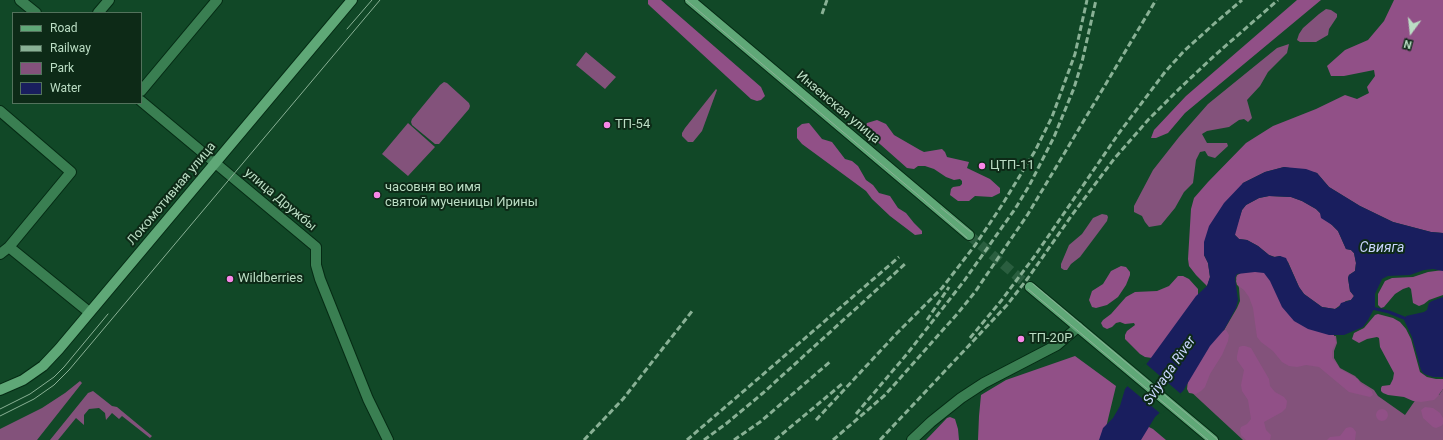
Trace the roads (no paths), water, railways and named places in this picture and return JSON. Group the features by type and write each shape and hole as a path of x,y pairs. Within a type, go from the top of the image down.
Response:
{"main road":[{"name":"Локомотивная улица","path":"0,390 23,380 43,366 59,349 352,0"},
{"name":"Инзенская улица","path":"690,0 968,235"},
{"path":"1030,287 1213,440"}],"street":[{"path":"20,0 35,12"},
{"path":"99,12 109,0"},
{"path":"142,90 217,0"},
{"name":"улица Дружбы","path":"142,103 316,247 316,265 320,279 368,399 388,440"},
{"path":"0,111 72,172 9,248 0,254"},
{"path":"9,248 89,312"},
{"path":"912,440 931,422 961,398 984,383 1057,345 1078,327"}],"water":[{"name":"Свияга","path":"1284,167 1306,169 1317,173 1329,187 1360,206 1393,222 1431,232 1443,233 1443,271 1433,269 1424,270 1410,275 1388,276 1382,279 1375,294 1375,307 1368,320 1363,327 1344,335 1329,335 1308,329 1294,321 1282,307 1270,281 1264,273 1255,272 1237,274 1235,278 1238,300 1236,308 1224,330 1210,346 1183,391 1155,417 1141,440 1099,440 1103,428 1113,418 1120,406 1125,389 1148,362 1196,296 1207,286 1210,277 1208,263 1204,255 1204,242 1209,226 1224,203 1243,183 1265,172","holes":["1269,196 1291,197 1316,209 1320,213 1321,218 1338,231 1346,249 1351,250 1354,253 1356,263 1355,271 1349,275 1348,278 1350,291 1354,296 1351,300 1341,303 1339,307 1335,309 1322,307 1304,294 1299,287 1286,258 1269,255 1258,246 1247,240 1239,239 1235,235 1242,210 1246,205 1259,198"]},
{"path":"1443,297 1443,377 1433,377 1424,374 1421,370 1412,337 1404,320 1406,316 1424,312 1427,310 1429,303"}],"waterway":[{"path":"1372,308 1389,312 1404,318"}],"tunnel":[{"path":"969,235 1030,287"}],"tram line":[{"path":"347,29 372,0"},
{"path":"0,416 34,399 54,385 69,370 380,0"},
{"path":"686,0 924,200 967,238"},
{"path":"941,208 971,232"},
{"path":"1033,284 1218,440"},
{"path":"1028,289 1208,440"},
{"path":"0,409 30,394 54,377 108,314"}],"railway":[{"path":"822,14 827,0"},
{"path":"816,420 897,333 942,288 976,244 1002,205 1035,151 1052,117 1075,54 1087,0"},
{"path":"856,414 907,354 964,281 1015,209 1029,186 1054,137 1074,88 1082,62 1096,0"},
{"path":"833,440 885,395 975,292 1028,214 1156,0"},
{"path":"970,338 1001,301 1034,257 1119,133 1165,72 1184,51 1242,0"},
{"path":"880,440 1007,305 1114,159 1148,120 1214,56 1278,0"},
{"path":"687,440 899,257"},
{"path":"704,440 763,393 905,264"},
{"path":"927,320 949,287"},
{"path":"584,440 623,399 693,310"},
{"path":"734,440 760,422 831,361"},
{"path":"775,440 842,384"}],"place":[{"name":"ТП-54","path":"607,125"},
{"name":"ЦТП-11","path":"982,166"},
{"name":"часовня во имя святой мученицы Ирины","path":"377,195"},
{"name":"Wildberries","path":"230,279"},
{"name":"ТП-20Р","path":"1021,339"}],"water label":[{"name":"Sviyaga River","path":"1170,371"}]}
